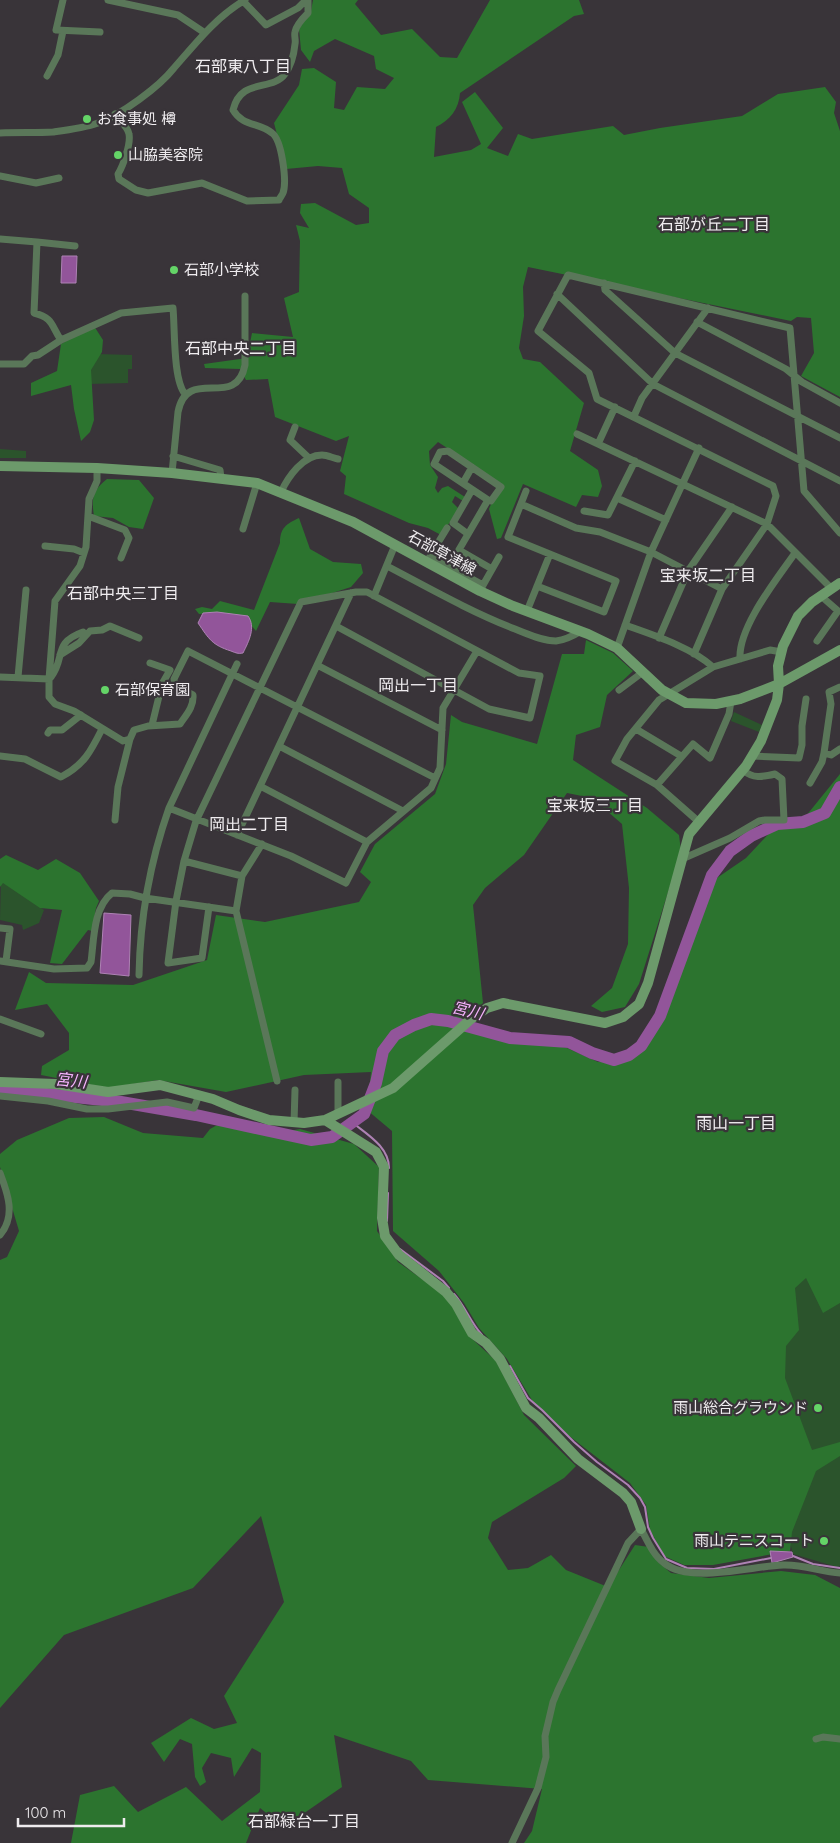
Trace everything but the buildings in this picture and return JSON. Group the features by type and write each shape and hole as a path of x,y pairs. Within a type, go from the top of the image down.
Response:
{"street":[{"path":"63,0 56,30 100,32"},
{"path":"108,0 128,2 178,14 205,33"},
{"path":"0,133 51,132 82,128 99,123 115,114 164,79 197,40 232,7 244,0 266,25 298,8 307,0"},
{"path":"115,114 127,128 130,135 124,166 118,174 119,179 136,190 148,193 202,183 248,201 279,200 283,194 284,173 276,137 272,132 238,118 233,110 236,100 243,92 274,81 284,75 292,61 295,32 308,13 307,0"},
{"path":"47,76 58,55 63,30"},
{"path":"0,176 36,183 59,178"},
{"path":"0,239 75,246"},
{"path":"37,242 34,313 44,316 53,323 62,340"},
{"path":"694,654 722,589 767,524 776,496 773,486 700,448 597,399 589,373 538,330 568,275 790,328 804,491 840,533"},
{"path":"604,283 605,290 675,353 840,438"},
{"path":"557,294 653,384 840,481"},
{"path":"172,473 178,412 180,402 185,394 202,388 225,388 233,385 243,376 245,365 245,296"},
{"path":"0,364 24,364 32,356 38,355 62,340 121,313 173,308 176,373 181,389 185,394"},
{"path":"634,416 642,398 708,308"},
{"path":"698,322 786,369 802,382 840,403"},
{"path":"598,444 615,407"},
{"path":"295,427 290,440 309,458"},
{"path":"0,1082 56,1084 108,1092 160,1085 213,1099 269,1120 304,1124 325,1120 371,1100 392,1088 471,1019 487,1008 503,1003 605,1023 623,1017 639,1004 648,983 689,834 742,770 761,741 777,700 779,684 778,666 782,652 798,616 836,586 795,553 767,524 578,434"},
{"path":"617,648 651,552 700,448"},
{"path":"447,528 430,556 447,569 488,500 491,501 501,487 448,451 440,452 434,464 488,500"},
{"path":"281,492 286,481 309,458 322,455 338,459"},
{"path":"174,456 220,470 221,478"},
{"path":"584,512 608,515 635,461"},
{"name":"石部草津線","path":"0,466 97,468 172,473 258,483 353,522 527,611 581,631 617,648 668,694 686,703 703,705 740,700 779,684 840,650"},
{"path":"463,483 472,467"},
{"path":"97,468 97,481 89,499 84,553 80,566 55,601 49,697 55,704 74,711 123,741 130,739"},
{"path":"243,529 258,483"},
{"path":"468,534 453,524 472,490"},
{"path":"526,491 508,537 616,581 604,612 537,586"},
{"path":"617,498 666,520"},
{"path":"521,504 576,528 600,532 651,552 722,589"},
{"path":"659,638 688,571 732,508"},
{"path":"88,516 125,530 129,538 121,558"},
{"path":"374,596 396,544"},
{"path":"45,546 74,549 84,553"},
{"path":"459,550 492,569"},
{"path":"740,659 740,648 757,609 795,553"},
{"path":"527,611 550,554"},
{"path":"482,588 499,557"},
{"path":"387,566 450,600 503,625 538,638 555,641 569,638 581,631"},
{"path":"18,678 26,590"},
{"path":"209,907 202,958 168,963 184,861 197,819 301,602 367,592 519,673 540,676 530,718 489,709 336,626"},
{"path":"237,834 351,593"},
{"path":"817,641 838,611 821,596"},
{"path":"625,625 703,658 713,667"},
{"path":"60,655 79,643 90,631 102,630 110,626 139,638"},
{"path":"49,680 53,675 61,648 66,641 83,632"},
{"path":"169,808 291,856 346,883 367,842 431,788 440,768 443,708 477,650"},
{"path":"699,822 657,784 615,761 628,739 659,700 668,694 713,667 770,650 782,652"},
{"path":"115,820 118,787 134,730 152,725 180,724 189,712 194,700 193,695 175,686 174,679 188,651 435,778"},
{"path":"150,663 170,670 162,684 152,725"},
{"path":"139,975 139,941 145,898 157,847 169,808 237,664"},
{"path":"317,665 442,730"},
{"path":"619,690 643,672"},
{"path":"0,677 49,680"},
{"path":"810,783 822,762 824,753 831,704 829,692 840,687"},
{"path":"752,756 799,758 806,699"},
{"path":"657,784 693,744 710,758 729,714 731,701"},
{"path":"48,733 50,730 62,730 81,716"},
{"path":"0,756 25,759 61,777 73,771 85,760 102,729"},
{"path":"636,729 681,756"},
{"path":"279,746 403,811"},
{"path":"824,753 831,755 840,749"},
{"path":"682,858 730,838 759,821 784,820 782,778 775,774 760,778 747,774 742,770"},
{"path":"260,786 367,842"},
{"path":"262,844 242,876 236,911 277,1081"},
{"path":"184,861 242,876"},
{"path":"0,928 10,929 3,961 54,969 87,968 91,962 98,913 107,897 112,893 236,911"},
{"path":"0,1018 40,1034"},
{"path":"338,1082 338,1114"},
{"path":"294,1123 296,1090"},
{"path":"0,1096 48,1101 87,1109 108,1109 167,1102 194,1108 199,1096"},
{"path":"325,1120 376,1152 384,1167 382,1218 385,1236 398,1255 446,1292 456,1304 472,1333 486,1343 500,1360 526,1408 539,1418 578,1459 623,1493 634,1509 641,1529 659,1559 674,1570 696,1573 790,1565 840,1572"},
{"path":"0,1173 9,1208 9,1224 0,1235"},
{"path":"512,1843 538,1788 546,1757 546,1736 553,1702 628,1543 641,1529"},
{"path":"816,1739 823,1737 840,1739"}],"green space":[{"path":"313,0 358,0 355,4 381,35 412,29 440,57 457,58 490,0 579,0 584,14 574,16 460,93 456,109 446,121 436,127 434,157 471,150 481,144 462,102 475,92 503,128 487,148 508,156 518,134 532,139 613,126 624,135 742,116 778,94 825,87 836,102 834,113 840,131 840,397 801,376 814,353 811,318 797,317 791,321 528,267 523,287 524,316 519,348 523,359 540,362 584,403 570,451 598,470 602,486 598,497 582,495 576,507 523,484 501,538 497,539 489,509 500,483 438,442 429,451 430,465 438,477 435,488 438,493 442,488 448,486 465,497 463,501 455,496 452,502 459,509 441,535 344,494 346,476 340,471 349,436 336,441 275,417 268,379 246,380 240,369 205,368 204,364 247,358 252,333 293,337 284,298 299,292 300,241 296,225 309,228 300,213 301,204 315,203 356,225 369,223 369,208 349,194 342,168 318,166 286,169 274,123 299,85 302,69 314,68 336,82 334,108 344,110 357,87 385,89 394,78 376,69 374,56 335,39 314,51 310,62 301,50 299,29 311,11"},
{"path":"94,326 103,340 102,352 91,370 94,420 90,432 81,441 71,385 31,396 31,383 57,371 61,344"},
{"path":"97,354 132,355 132,369 128,369 128,383 88,384 89,364"},
{"path":"0,449 26,451 26,458 0,458"},
{"path":"107,479 139,480 154,498 143,529 129,527 113,518 94,516 94,495"},
{"path":"299,518 310,549 333,562 361,564 363,573 351,587 298,604 270,602 256,631 250,624 221,613 199,614 195,609 202,607 212,609 220,601 254,610 280,543 281,534 287,525"},
{"path":"586,640 613,653 633,671 607,695 600,727 576,735 573,760 647,808 679,835 681,851 639,984 625,1007 602,1012 591,1006 612,988 628,944 629,888 622,824 592,798 567,793 524,855 485,888 473,905 483,1003 441,1040 466,1029 567,1048 598,1062 630,1059 644,1047 658,1007 714,880 746,858 775,827 797,827 840,774 840,1303 823,1313 806,1278 795,1288 799,1330 786,1346 785,1378 812,1450 840,1442 840,1456 816,1471 792,1532 790,1551 713,1565 684,1565 664,1556 650,1530 646,1505 630,1483 568,1435 535,1405 507,1359 479,1328 464,1303 439,1271 393,1231 392,1131 367,1110 371,1072 304,1075 226,1092 158,1080 108,1088 41,1075 42,1066 69,1050 69,1033 47,1004 15,1010 29,972 46,983 133,985 207,960 216,915 265,922 359,902 371,882 360,872 375,844 435,794 446,764 451,715 462,722 537,744 562,654 584,654"},
{"path":"734,712 762,725 759,732 731,721"},
{"path":"6,855 38,870 56,859 80,873 99,901 92,931 88,930 62,964 50,963 62,910 40,908 3,883 0,887 0,859"},
{"path":"1,878 44,910 39,923 23,930 22,925 0,920"},
{"path":"104,1117 143,1133 203,1138 210,1129 219,1124 267,1135 300,1129 354,1144 379,1167 377,1231 398,1262 447,1297 468,1335 496,1361 524,1415 576,1466 564,1478 492,1522 488,1538 508,1570 528,1568 551,1555 566,1570 608,1587 635,1545 649,1547 658,1562 671,1573 709,1578 781,1571 815,1575 840,1588 840,1843 524,1843 532,1831 542,1789 428,1780 411,1761 334,1735 342,1787 284,1827 260,1808 246,1843 71,1843 80,1795 114,1786 138,1812 186,1787 222,1821 260,1792 261,1753 252,1748 234,1777 231,1758 211,1753 202,1768 206,1782 200,1786 195,1777 192,1744 180,1739 164,1762 151,1743 191,1718 214,1729 237,1723 224,1696 284,1602 261,1516 193,1588 64,1635 0,1708 0,1260 7,1257 19,1231 0,1167 0,1154 17,1140 69,1118"},
{"path":"840,1235 840,1566 837,1567 793,1554 788,1535 780,1375 794,1285"}],"shaded area":[{"path":"62,256 77,256 76,283 61,283"},
{"path":"217,612 248,616 252,629 243,653 236,653 215,644 198,623 203,613"},
{"path":"104,913 131,915 129,976 100,973"},
{"path":"770,1551 792,1552 793,1557 772,1563"}],"waterway":[{"name":"宮川","path":"0,1089 121,1102 196,1115 311,1140 332,1137 364,1114 376,1083 383,1051 395,1035 431,1019 448,1021 510,1038 569,1042 592,1053 614,1060 629,1055 641,1046 660,1016 712,875 730,851 751,836 777,824 803,822 825,813 840,787"},
{"path":"353,1123 382,1148 389,1168"},
{"path":"387,1221 388,1193"},
{"path":"400,1249 443,1281 449,1288"},
{"path":"454,1294 482,1335"},
{"path":"510,1366 528,1398 574,1442 628,1485 640,1498 645,1507 648,1527 666,1559 687,1568 714,1569 771,1558"},
{"path":"793,1556 813,1564 840,1568"}],"place":[{"name":"お食事処 樽","path":"87,119"},
{"name":"山脇美容院","path":"118,155"},
{"name":"石部小学校","path":"174,270"},
{"name":"石部保育園","path":"105,690"},
{"name":"雨山総合グラウンド","path":"818,1408"},
{"name":"雨山テニスコート","path":"824,1541"}],"district":[{"name":"石部東八丁目","path":"243,66"},
{"name":"石部が丘二丁目","path":"714,224"},
{"name":"石部中央二丁目","path":"241,348"},
{"name":"宝来坂二丁目","path":"708,575"},
{"name":"石部中央三丁目","path":"123,593"},
{"name":"岡出一丁目","path":"418,685"},
{"name":"宝来坂三丁目","path":"595,805"},
{"name":"岡出二丁目","path":"249,824"},
{"name":"雨山一丁目","path":"736,1123"},
{"name":"石部緑台一丁目","path":"304,1821"}]}
